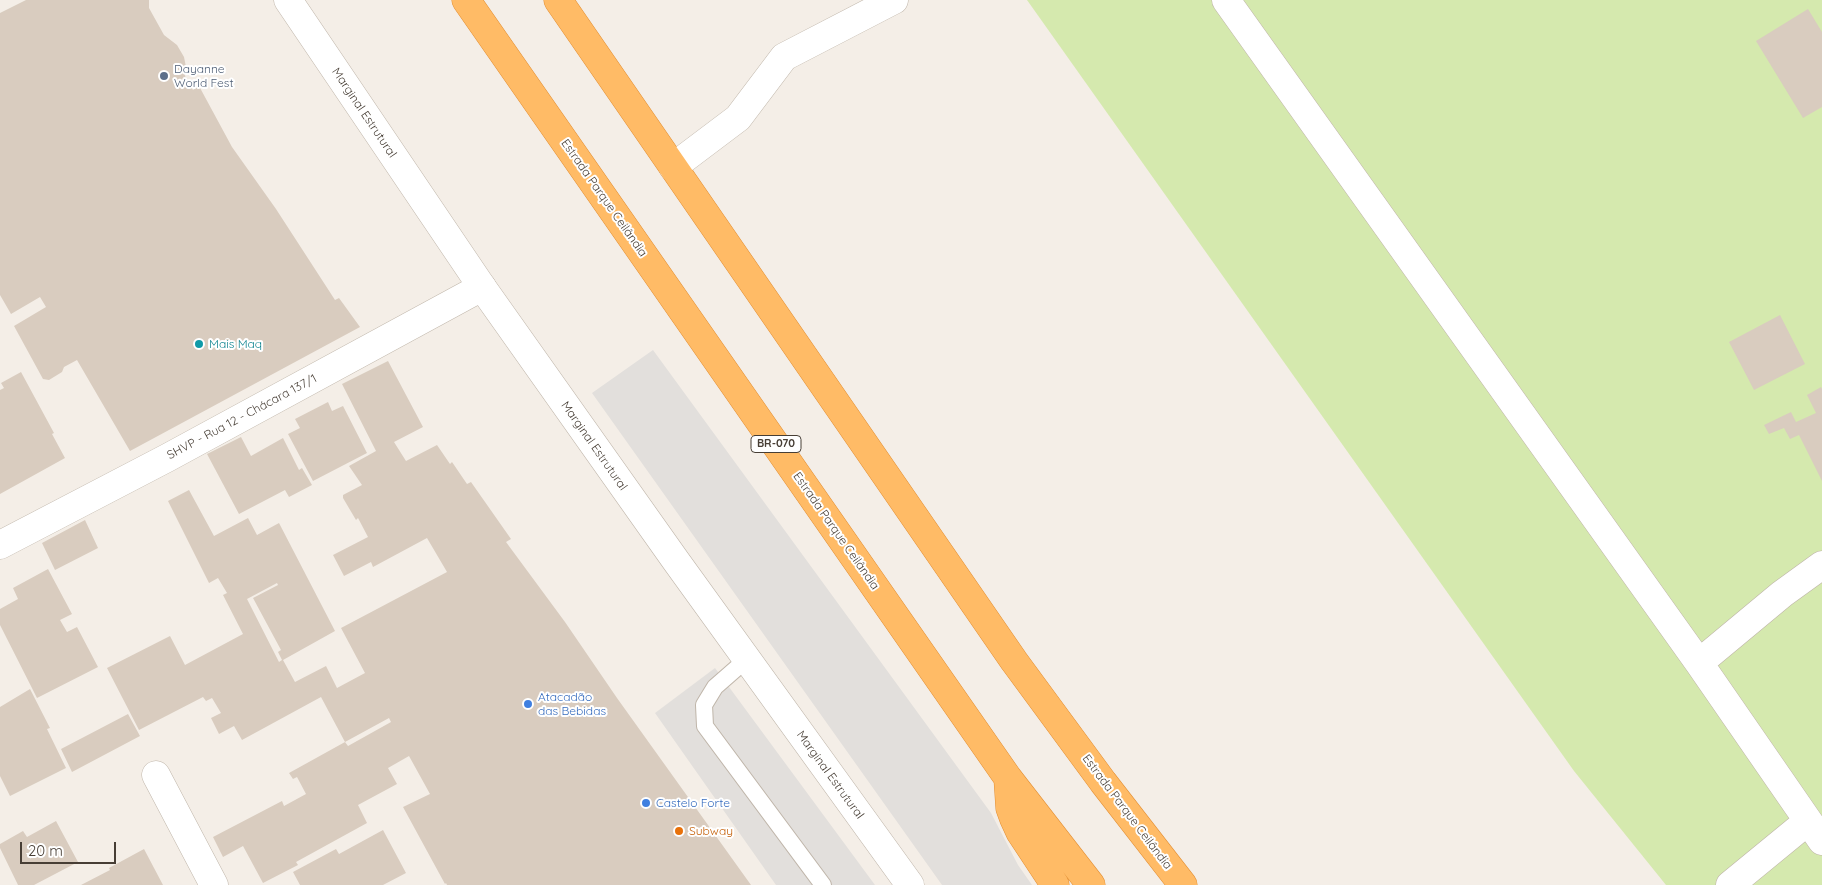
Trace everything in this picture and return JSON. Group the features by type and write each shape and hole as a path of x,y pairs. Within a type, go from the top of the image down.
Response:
{"highway":[{"name":"Estrada Parque Ceilândia","path":"466,0 1008,778 1092,885"},
{"name":"Estrada Parque Ceilândia","path":"558,0 1014,661 1102,782 1183,885"},
{"path":"1008,778 1010,808 1017,825 1036,858 1055,885"}],"street":[{"name":"Marginal Estrutural","path":"288,0 482,287 910,885"},
{"path":"673,167 738,118 784,57 894,0"},
{"path":"1226,0 1699,663 1815,831 1730,885"},
{"name":"SHVP - Rua 12 - Chácara 137/1","path":"0,545 167,458 482,287"},
{"path":"1699,663 1782,594 1822,565"},
{"path":"156,775 214,885"}],"lane":[{"path":"747,659 715,687 704,705 705,726 823,885"}],"green space":[{"path":"1027,0 1822,0 1822,885 1666,885 1574,771"}],"shaded area":[{"path":"653,350 991,813 1018,865 1032,885 942,885 592,393"},
{"path":"715,668 875,885 776,885 655,713"}],"building":[{"path":"26,0 149,0 149,8 164,35 177,45 184,57 185,76 193,90 199,86 232,147 276,209 335,300 339,298 360,327 130,451 77,360 64,367 62,372 49,380 43,379 14,326 46,307 40,297 11,314 0,295 0,13"},
{"path":"1808,9 1822,32 1822,107 1803,118 1756,41"},
{"path":"1780,315 1805,364 1754,390 1729,342"},
{"path":"388,361 423,427 394,442 406,461 437,445 450,464 452,462 467,484 471,482 511,539 506,542 565,622 751,885 447,885 403,807 430,794 409,756 388,768 397,784 358,805 367,823 296,862 298,865 263,883 243,846 223,857 213,837 282,801 284,806 306,794 297,777 293,779 289,773 345,742 321,697 242,740 234,726 219,734 211,718 221,713 212,698 206,701 203,697 139,730 107,668 170,636 185,665 243,634 223,595 227,593 218,578 209,583 168,501 189,490 214,536 248,518 257,535 279,523 335,631 283,660 295,682 326,666 337,688 365,673 341,628 447,572 427,538 373,567 371,562 344,576 333,555 368,537 358,518 356,520 343,495 362,485 349,466 376,451 342,384","holes":["277,583 278,585 253,598 281,650 278,652 282,660 279,662 247,599","389,718 391,722 348,746 345,742"]},
{"path":"21,372 54,433 52,434 65,458 0,494 0,390 4,388 1,383"},
{"path":"1821,387 1822,481 1799,435 1790,439 1784,428 1769,434 1764,425 1791,412 1796,422 1816,413 1807,395"},
{"path":"328,402 332,411 343,406 367,453 313,481 288,434 300,428 295,419"},
{"path":"241,437 251,456 283,438 299,470 302,468 312,485 289,497 285,490 239,514 207,454"},
{"path":"85,520 98,548 55,570 42,543"},
{"path":"48,569 72,614 60,620 67,632 77,627 98,667 37,698 0,625 0,609 18,599 13,588"},
{"path":"30,689 50,728 47,729 66,768 10,796 0,776 0,707"},
{"path":"128,714 140,736 72,772 61,749"},
{"path":"56,821 78,862 34,885 18,885 0,848 0,844 23,831 27,837"},
{"path":"383,830 406,873 383,885 300,885 293,872 336,849 339,854"},
{"path":"144,849 163,885 81,885 110,870 109,868"}],"place":[{"name":"Dayanne World Fest","path":"164,76"},
{"name":"Mais Maq","path":"199,344"},
{"name":"Atacadão das Bebidas","path":"528,704"},
{"name":"Castelo Forte","path":"646,803"},
{"name":"Subway","path":"679,831"}]}
